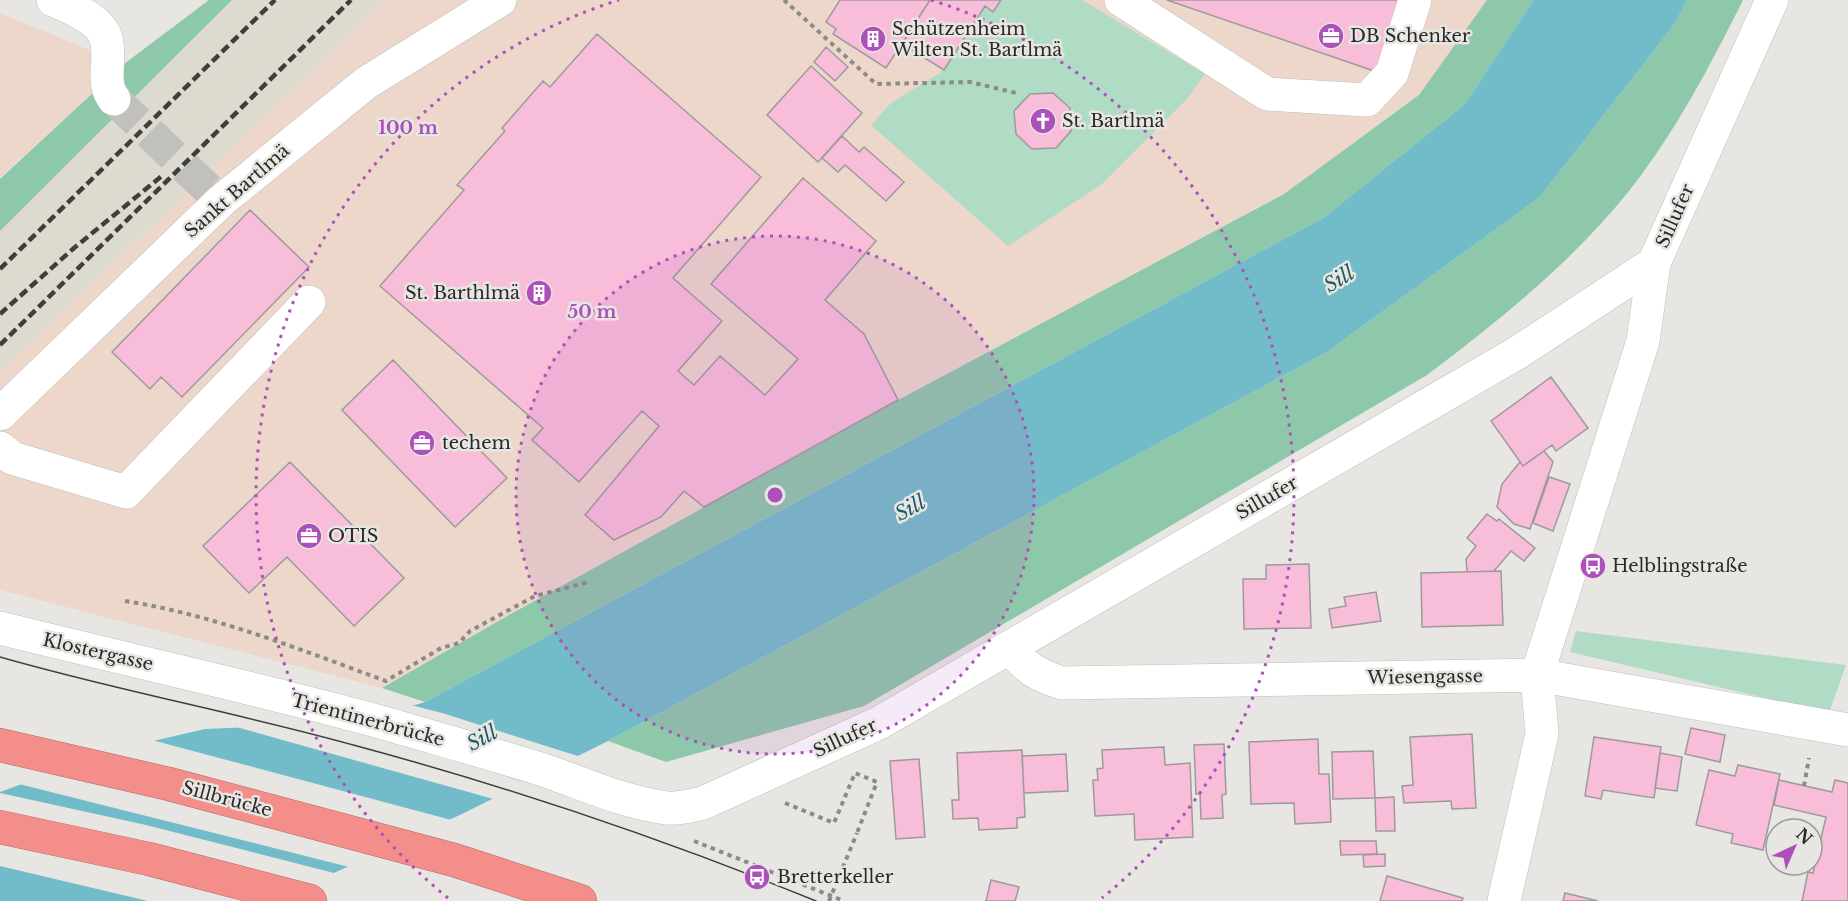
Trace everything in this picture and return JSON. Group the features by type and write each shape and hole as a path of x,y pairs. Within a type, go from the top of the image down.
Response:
{"highway":[{"name":"Sillbrücke","path":"0,745 169,784 454,860 580,901"},
{"path":"0,827 148,858 310,901"}],"street":[{"path":"53,0 84,16 104,33 108,46 108,91 114,99"},
{"name":"Sankt Bartlmä","path":"0,414 215,196 366,83 500,0"},
{"path":"1121,0 1266,94 1367,100 1392,73 1415,0"},
{"name":"Sillufer","path":"606,792 668,808 703,803 879,723 1517,353 1654,263 1772,0"},
{"path":"1503,901 1542,734 1537,675 1643,340 1654,263"},
{"path":"0,448 12,458 126,492 309,302"},
{"name":"Klostergasse","path":"0,628 196,675"},
{"name":"Wiesengasse","path":"1010,648 1024,665 1040,676 1062,683 1537,675 1848,730"},
{"name":"Trientinerbrücke","path":"196,675 447,741 606,792"}],"path":[{"path":"784,0 876,84 970,82 1016,93"},
{"path":"125,601 193,615 386,681 441,648 459,643 470,632 535,596 589,582"},
{"path":"829,901 877,782 855,773 834,823"},
{"path":"691,839 844,901"}],"shaded area":[{"path":"232,0 385,0 0,372 0,231"},
{"path":"385,0 1487,0 1419,95 1284,194 898,400 509,615 382,688 0,590 0,372"},
{"path":"0,13 123,64 0,178"}],"green space":[{"path":"209,0 232,0 0,231 0,179 124,64"},
{"path":"1001,0 1082,0 1205,74 1187,99 1102,184 1008,246 871,125 891,103 940,73 985,6 993,11"},
{"path":"1487,0 1534,0 1465,104 1323,218 425,702 382,688 509,615 898,400 1284,194 1419,95"},
{"path":"1687,0 1743,0 1718,50 1662,146 1629,191 1584,242 1508,312 1427,375 864,706 666,762 608,741 1327,352 1540,197 1674,25"},
{"path":"1576,631 1846,665 1829,713 1570,652"}],"water":[{"name":"Sill","path":"1534,0 1687,0 1674,25 1540,197 1327,352 608,741 462,814 273,901 0,901 0,792 114,750 205,729 357,722 425,702 1323,218 1465,104"}],"pier":[{"path":"407,704 581,757 497,800 229,725 356,719"},
{"path":"148,739 455,821 353,868 15,783 113,747"},
{"path":"0,793 146,825 338,874 280,901 148,901 0,866"}],"building":[{"name":"Schützenheim Wilten St. Bartlmä","path":"840,0 930,0 886,68 833,34 836,29 826,22"},
{"path":"930,0 1001,0 993,12 985,6 944,70 902,44"},
{"name":"DB Schenker","path":"1167,0 1399,0 1377,72"},
{"name":"St. Barthlmä","path":"597,34 761,177 673,278 722,321 678,371 694,385 720,356 765,395 798,359 711,284 803,178 876,241 825,300 864,334 898,400 704,507 684,491 661,517 614,540 585,515 659,426 642,411 579,482 532,440 543,428 380,286 464,190 457,185 505,131 502,128 543,81 550,87"},
{"path":"826,47 848,67 835,81 814,62"},
{"path":"811,66 862,113 818,162 767,115"},
{"name":"St. Bartlmä","path":"1053,93 1070,108 1071,131 1056,148 1032,149 1016,134 1014,111 1030,94"},
{"path":"842,136 859,152 864,147 904,182 886,201 845,165 838,172 822,158"},
{"path":"250,210 309,267 182,397 161,377 150,389 112,352"},
{"path":"393,360 507,478 455,527 342,410"},
{"path":"1551,377 1588,428 1556,451 1552,445 1523,466 1491,421"},
{"path":"1544,451 1553,462 1530,529 1514,524 1497,507 1502,484 1520,462 1523,466"},
{"path":"290,462 404,578 354,626 287,557 249,593 203,546"},
{"path":"1549,477 1570,484 1553,531 1533,523"},
{"path":"1487,514 1497,521 1499,519 1535,548 1524,561 1511,551 1494,571 1467,572 1466,559 1476,546 1467,538"},
{"path":"1309,564 1311,628 1244,629 1243,579 1266,579 1266,565"},
{"path":"1501,571 1503,625 1422,627 1421,573"},
{"path":"1376,592 1381,621 1332,628 1329,609 1346,606 1344,597"},
{"path":"1691,728 1725,735 1720,762 1685,754"},
{"path":"1472,734 1476,808 1452,809 1451,801 1404,803 1402,786 1413,785 1410,737"},
{"path":"1594,737 1661,747 1654,798 1603,790 1601,799 1585,796"},
{"path":"1318,739 1319,774 1329,774 1331,822 1295,824 1294,803 1251,804 1249,742"},
{"path":"1224,744 1226,794 1222,795 1223,818 1201,819 1200,794 1196,794 1194,745"},
{"path":"1164,747 1165,765 1190,763 1193,837 1135,840 1134,814 1095,816 1093,780 1098,780 1097,769 1103,768 1102,750"},
{"path":"1022,750 1025,817 1017,818 1017,828 979,830 978,818 953,819 952,800 959,800 957,753"},
{"path":"1373,751 1375,798 1333,799 1332,752"},
{"path":"1660,753 1682,757 1677,791 1655,788"},
{"path":"1066,754 1068,791 1024,793 1022,756"},
{"path":"919,759 925,837 896,839 890,761"},
{"path":"1738,765 1780,774 1770,817 1764,817 1763,850 1731,843 1733,834 1696,825 1709,770 1735,776"},
{"path":"1779,780 1832,792 1835,780 1848,783 1848,901 1802,901 1807,877 1824,877 1826,817 1774,805"},
{"path":"1394,797 1395,831 1376,831 1375,798"},
{"path":"1340,841 1376,841 1377,854 1341,855"},
{"path":"1385,854 1385,866 1364,867 1363,855"},
{"path":"1387,876 1463,898 1462,901 1380,901"},
{"path":"991,880 1019,887 1015,901 986,901"},
{"path":"1565,893 1598,901 1563,901"}],"tunnel":[{"path":"114,99 209,190"}],"tram line":[{"path":"0,657 89,681 313,734 473,779 646,836 816,901"}],"railway":[{"path":"0,269 275,0"},
{"path":"0,345 351,0"},
{"path":"0,314 74,248 163,175"}],"place":[{"name":"DB Schenker","path":"1331,36"},
{"name":"Schützenheim Wilten St. Bartlmä","path":"873,39"},
{"name":"St. Bartlmä","path":"1043,121"},
{"name":"St. Barthlmä","path":"539,293"},
{"name":"techem","path":"422,443"},
{"name":"OTIS","path":"309,536"},
{"name":"Helblingstraße","path":"1593,566"},
{"name":"Bretterkeller","path":"757,877"}]}
